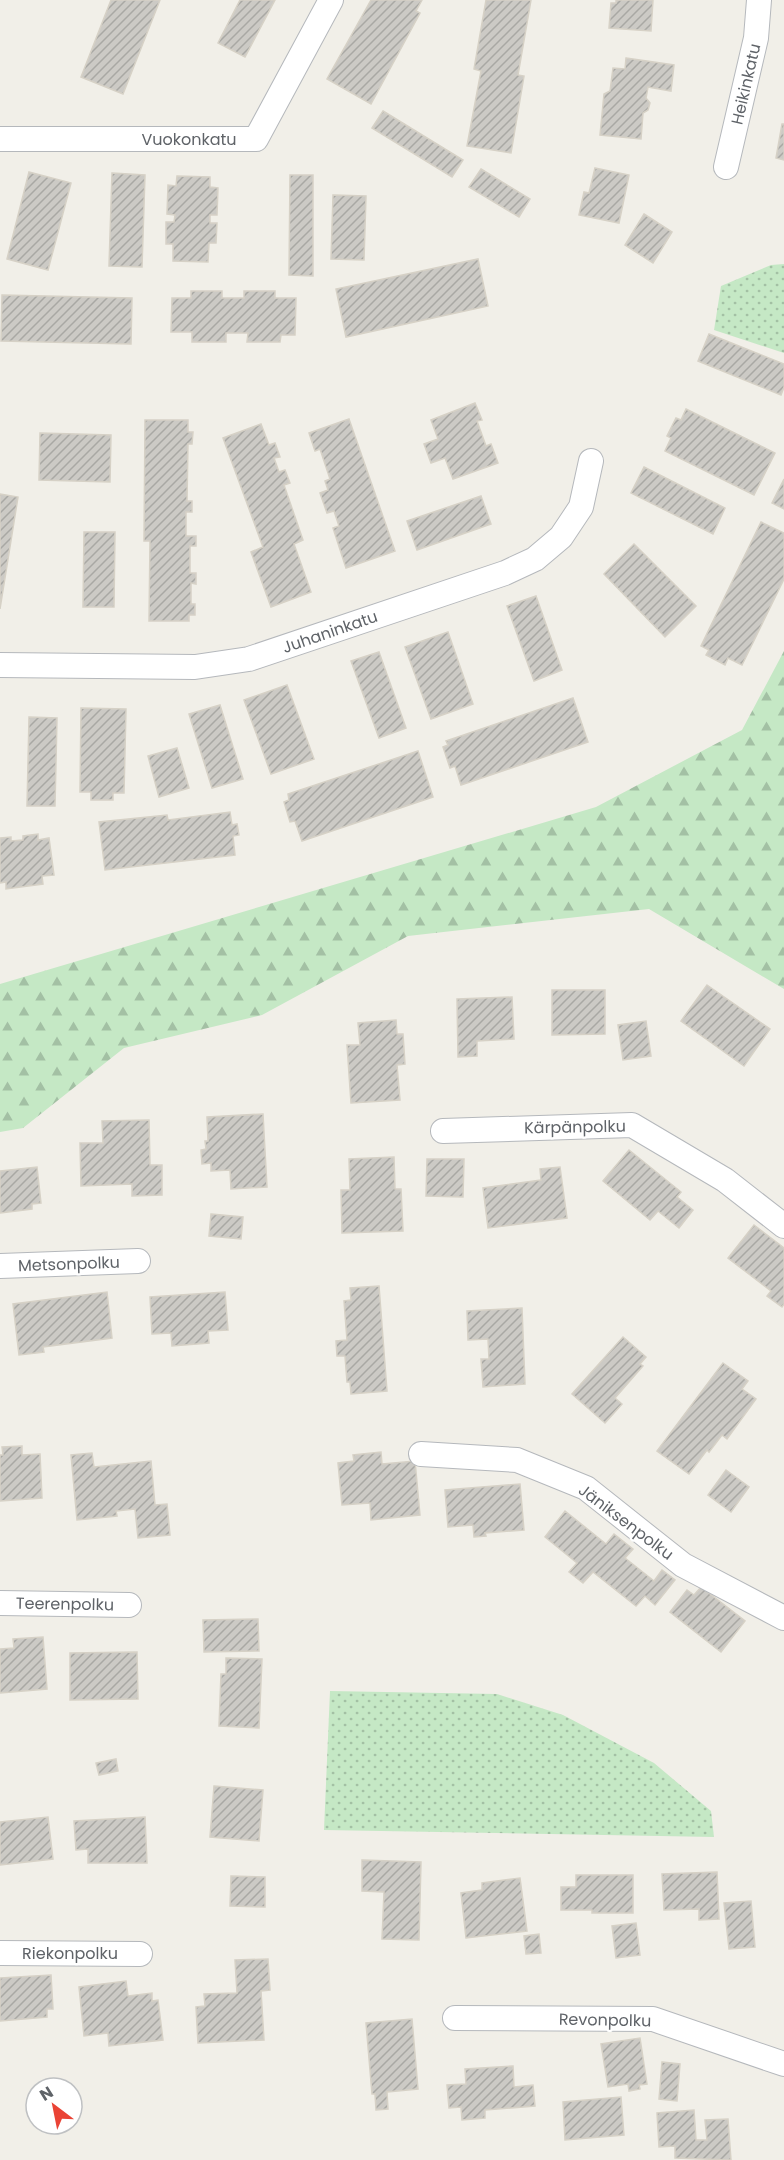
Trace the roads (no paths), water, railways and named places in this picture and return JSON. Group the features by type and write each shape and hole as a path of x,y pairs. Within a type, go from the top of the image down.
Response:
{"street":[{"name":"Vuokonkatu","path":"0,140 256,139 331,0"},
{"name":"Heikinkatu","path":"726,167 756,38 759,0"},
{"name":"Juhaninkatu","path":"0,665 195,667 249,659 505,573 535,559 561,537 581,507 591,461"},
{"name":"Kärpänpolku","path":"443,1131 632,1125 725,1180 784,1226"},
{"name":"Metsonpolku","path":"0,1266 138,1261"},
{"name":"Jäniksenpolku","path":"421,1454 517,1460 586,1488 683,1565 784,1618"},
{"name":"Teerenpolku","path":"0,1603 129,1605"},
{"name":"Riekonpolku","path":"0,1953 140,1954"},
{"name":"Revonpolku","path":"455,2018 653,2019 784,2064"}]}
